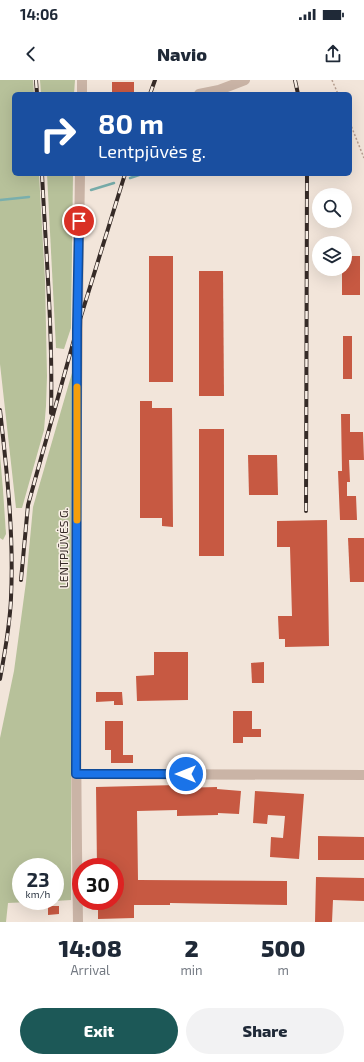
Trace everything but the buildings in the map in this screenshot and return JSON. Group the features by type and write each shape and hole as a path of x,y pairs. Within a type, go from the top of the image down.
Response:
{"street":[{"path":"82,80 82,92"},
{"path":"209,92 219,90 245,80"},
{"name":"LENTPJŪVĖS G.","path":"78,922 76,774 77,329 80,176"},
{"path":"76,774 364,775"}],"path":[{"path":"332,80 337,92"},
{"path":"352,128 364,158"}],"green space":[{"path":"0,80 33,80 34,92 12,92 12,176 39,176 45,279 47,376 44,430 22,508 16,508 0,364"},
{"path":"40,80 75,80 74,92 41,92"},
{"path":"47,176 73,176 71,328 64,349 56,348"},
{"path":"72,373 71,900 64,900 64,858 12,858 12,903 8,903 6,922 0,922 0,738 14,671 26,582 33,507"},
{"path":"0,455 6,534 3,540 0,538"}],"waterway":[{"path":"130,178 136,176"},
{"path":"91,190 114,183"},
{"path":"0,200 29,197"}],"railway":[{"path":"36,80 37,92"},
{"path":"151,92 155,80"},
{"path":"295,80 298,92"},
{"path":"42,176 50,323 51,413"},
{"path":"21,580 28,505 77,329 124,176"},
{"path":"306,511 307,176"},
{"path":"0,410 12,551 10,618 0,679"}],"slow traffic":[{"path":"77,387 77,520"}],"route":[{"path":"79,221 77,329 76,774 186,774"}]}
